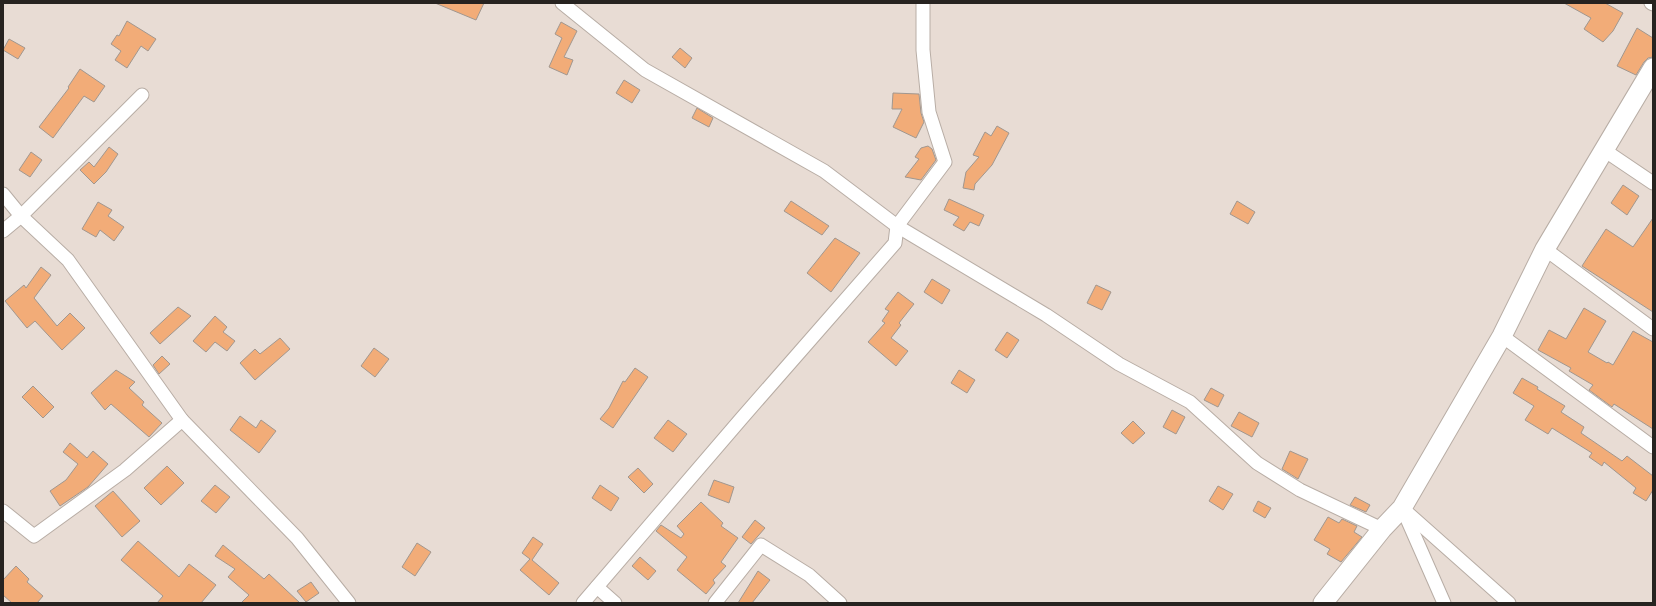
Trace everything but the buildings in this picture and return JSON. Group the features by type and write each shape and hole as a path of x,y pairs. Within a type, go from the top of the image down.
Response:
{"street":[{"path":"562,3 645,70 824,171 896,226 1046,315 1119,364 1190,402 1258,463 1300,490 1382,529"},
{"path":"583,603 895,243 896,226 945,162 929,112 923,50 923,3"},
{"path":"1323,603 1382,529 1402,508 1502,336 1545,249 1653,68"},
{"path":"3,231 21,216 142,95"},
{"path":"1604,150 1653,183"},
{"path":"3,194 21,216 68,260 182,420 298,538 349,603"},
{"path":"1545,249 1653,328"},
{"path":"1502,336 1653,447"},
{"path":"3,511 34,536 125,470 182,420"},
{"path":"1402,508 1444,603"},
{"path":"1402,508 1509,603"},
{"path":"715,603 761,545 809,575 840,603"},
{"path":"597,587 615,603"}]}
